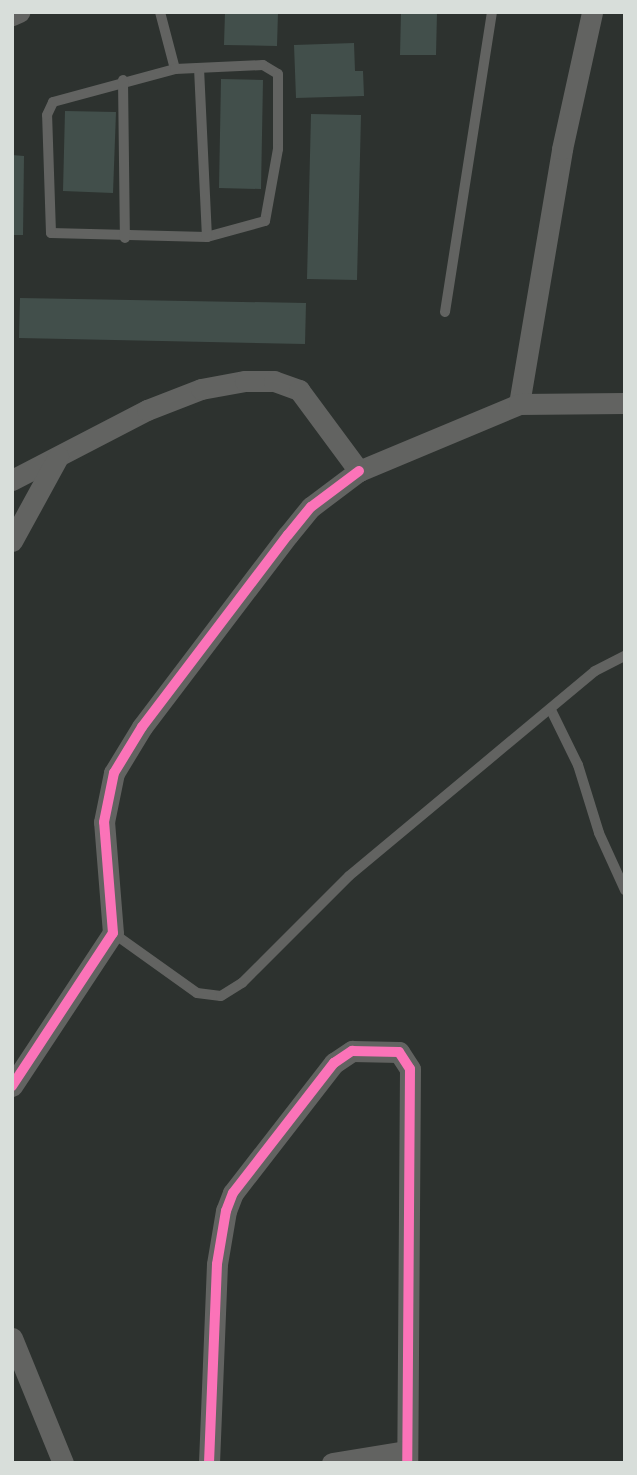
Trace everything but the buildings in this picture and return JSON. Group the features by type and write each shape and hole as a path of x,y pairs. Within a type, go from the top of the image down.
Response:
{"street":[{"path":"12,15 19,12"},
{"path":"519,404 562,149 592,12"},
{"path":"12,480 147,410 201,389 274,381 299,390 359,471"},
{"path":"12,1086 113,933 104,822 114,773 142,727 312,507 359,471 519,404 625,403"},
{"path":"12,541 58,457"},
{"path":"209,1463 216,1264 226,1211 233,1193 334,1063 352,1051 399,1052 410,1069 407,1457 332,1463"},
{"path":"12,1338 63,1463"}],"lane":[{"path":"160,12 174,69"},
{"path":"445,312 492,12"},
{"path":"263,65 272,66 278,74 278,149 265,221 207,237 125,238 51,233 47,114 53,102 123,80 174,69 198,68 263,65"},
{"path":"198,68 207,237"},
{"path":"123,80 125,238"},
{"path":"113,933 197,993 221,996 242,983 349,876 595,671 625,656"},
{"path":"551,710 578,765 599,833 625,890"}],"cycle path":[{"path":"12,1086 113,933 104,822 114,773 142,727 288,535 311,507 359,471"},
{"path":"209,1463 217,1264 226,1211 233,1193 334,1063 352,1051 399,1052 410,1069 407,1463"}]}
